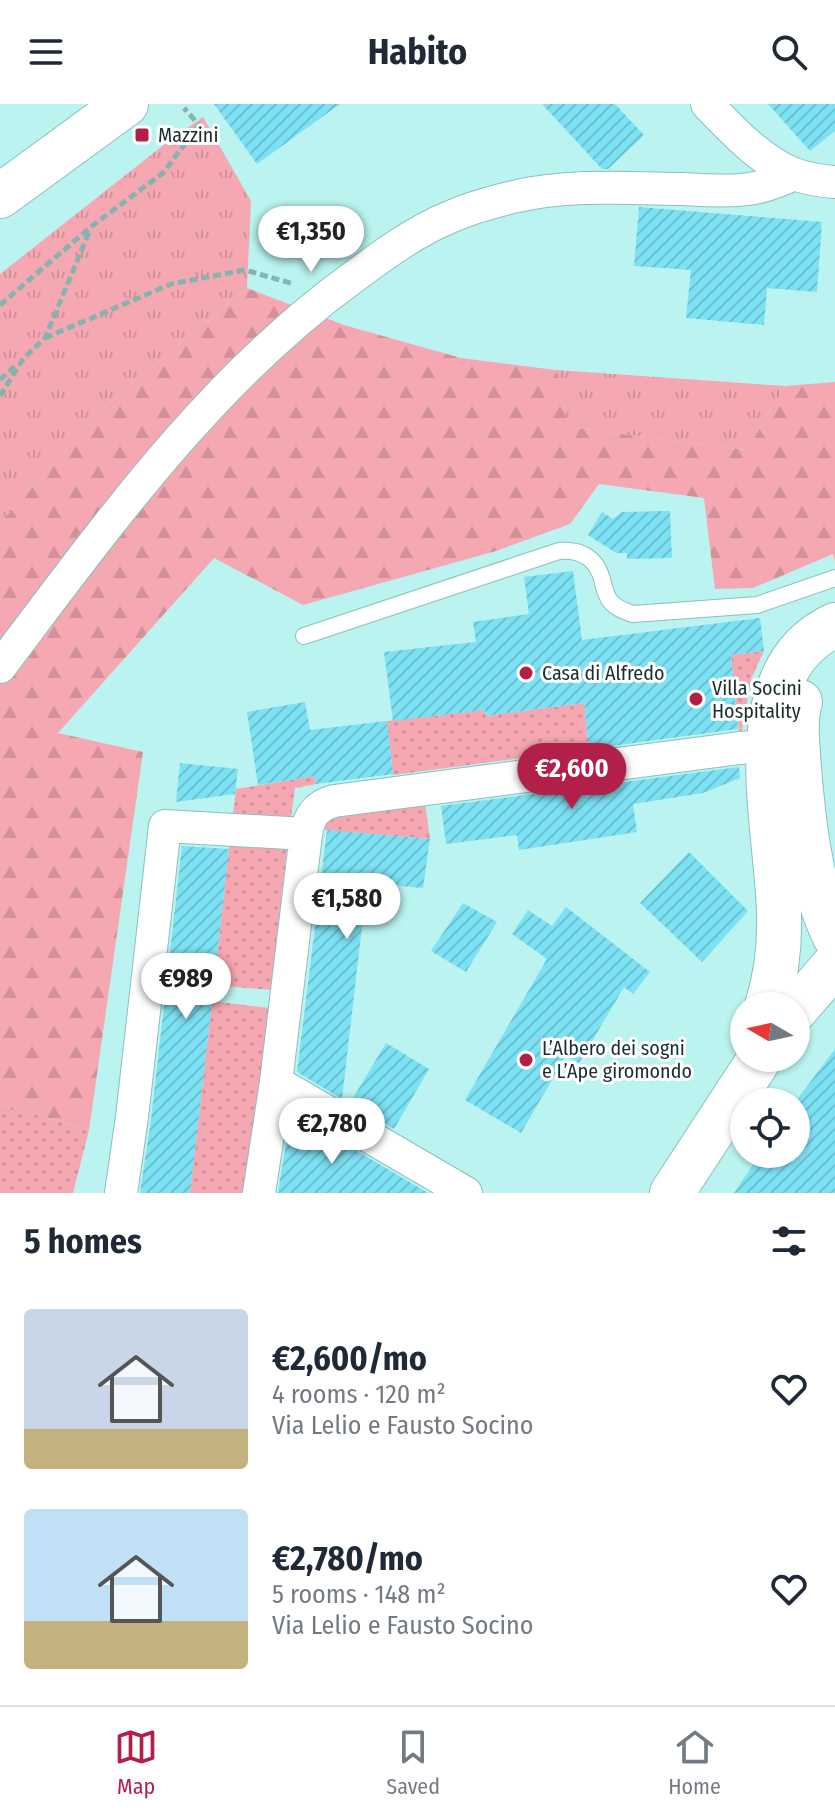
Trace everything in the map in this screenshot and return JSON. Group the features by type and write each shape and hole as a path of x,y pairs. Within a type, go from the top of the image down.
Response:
{"main road":[{"path":"0,196 126,104"},
{"path":"835,625 821,632 792,660 769,723 782,744 822,905 835,937"},
{"path":"770,992 779,914 782,744 797,717 805,687 816,667 835,646"},
{"path":"810,993 835,964"},
{"path":"672,1193 730,1104"}],"street":[{"path":"707,104 778,166 794,174 835,182"},
{"path":"0,667 121,508 185,432 266,348 317,304 425,229 450,216 539,192 567,189 749,189 772,184 794,174"},
{"path":"259,1193 276,1082 306,834 313,813 319,807 334,801 782,744"},
{"path":"121,1193 165,826 306,834"},
{"path":"276,1082 466,1193"}],"lane":[{"path":"304,636 559,551 581,552 589,557 597,565 612,604 633,614 757,605 835,578"}],"path":[{"path":"0,305 92,226 163,173 199,125 184,108"},
{"path":"45,338 92,226"},
{"path":"0,380 45,338 171,284 245,270 294,284 317,304"},
{"path":"0,396 23,359"}],"green space":[{"path":"203,117 251,201 247,288 110,402 0,523 0,274"},
{"path":"247,288 344,325 461,358 556,370 568,427 747,450 785,386 835,382 835,561 833,554 753,588 715,589 704,498 599,484 570,524 496,551 303,605 214,558 58,733 143,752 89,1130 0,1104 0,523 110,402"},
{"path":"556,370 785,386 747,450 567,427"},
{"path":"764,651 751,679 742,731 739,732 731,655"},
{"path":"584,703 589,749 393,775 387,721 485,710 486,716"},
{"path":"315,776 316,784 295,788 290,824 232,822 236,789"},
{"path":"425,804 430,839 325,830 331,817"},
{"path":"230,838 288,840 271,990 214,985"},
{"path":"212,1001 269,1008 248,1193 190,1193"},
{"path":"0,1104 89,1130 73,1193 0,1193"}],"building":[{"path":"214,104 340,104 257,164"},
{"path":"542,104 615,104 644,135 608,169 602,169"},
{"path":"768,104 835,104 835,131 810,151"},
{"path":"639,207 822,222 817,292 767,288 764,325 686,318 691,270 634,266"},
{"path":"670,511 672,558 627,559 627,553 616,553 588,535 602,512 613,519 622,512"},
{"path":"573,571 582,640 760,618 764,651 731,655 738,729 589,749 584,703 486,716 485,710 393,721 384,652 476,642 473,622 529,614 524,577"},
{"path":"305,702 310,730 387,721 393,774 316,784 315,776 258,785 247,712"},
{"path":"180,763 238,769 235,794 176,802"},
{"path":"739,767 740,778 703,793 633,804 637,832 519,850 517,835 446,844 441,806"},
{"path":"327,830 430,839 423,888 367,883 342,1099 297,1072"},
{"path":"182,846 229,849 190,1193 140,1193 151,1120"},
{"path":"689,852 748,911 702,962 640,903"},
{"path":"463,903 497,922 466,972 431,951"},
{"path":"566,907 650,972 633,994 624,987 579,1063 566,1056 521,1133 465,1100 547,959 512,934 528,910 552,926"},
{"path":"386,1043 429,1069 394,1129 350,1103"},
{"path":"835,1049 835,1193 734,1193 751,1168 810,1168 810,1088 806,1088"},
{"path":"291,1112 428,1193 278,1193"}],"place":[{"name":"Mazzini","path":"142,135"},
{"name":"Casa di Alfredo","path":"526,673"},
{"name":"Villa Socini Hospitality","path":"696,699"},
{"name":"L’Albero dei sogni e L’Ape giromondo","path":"526,1060"}]}
